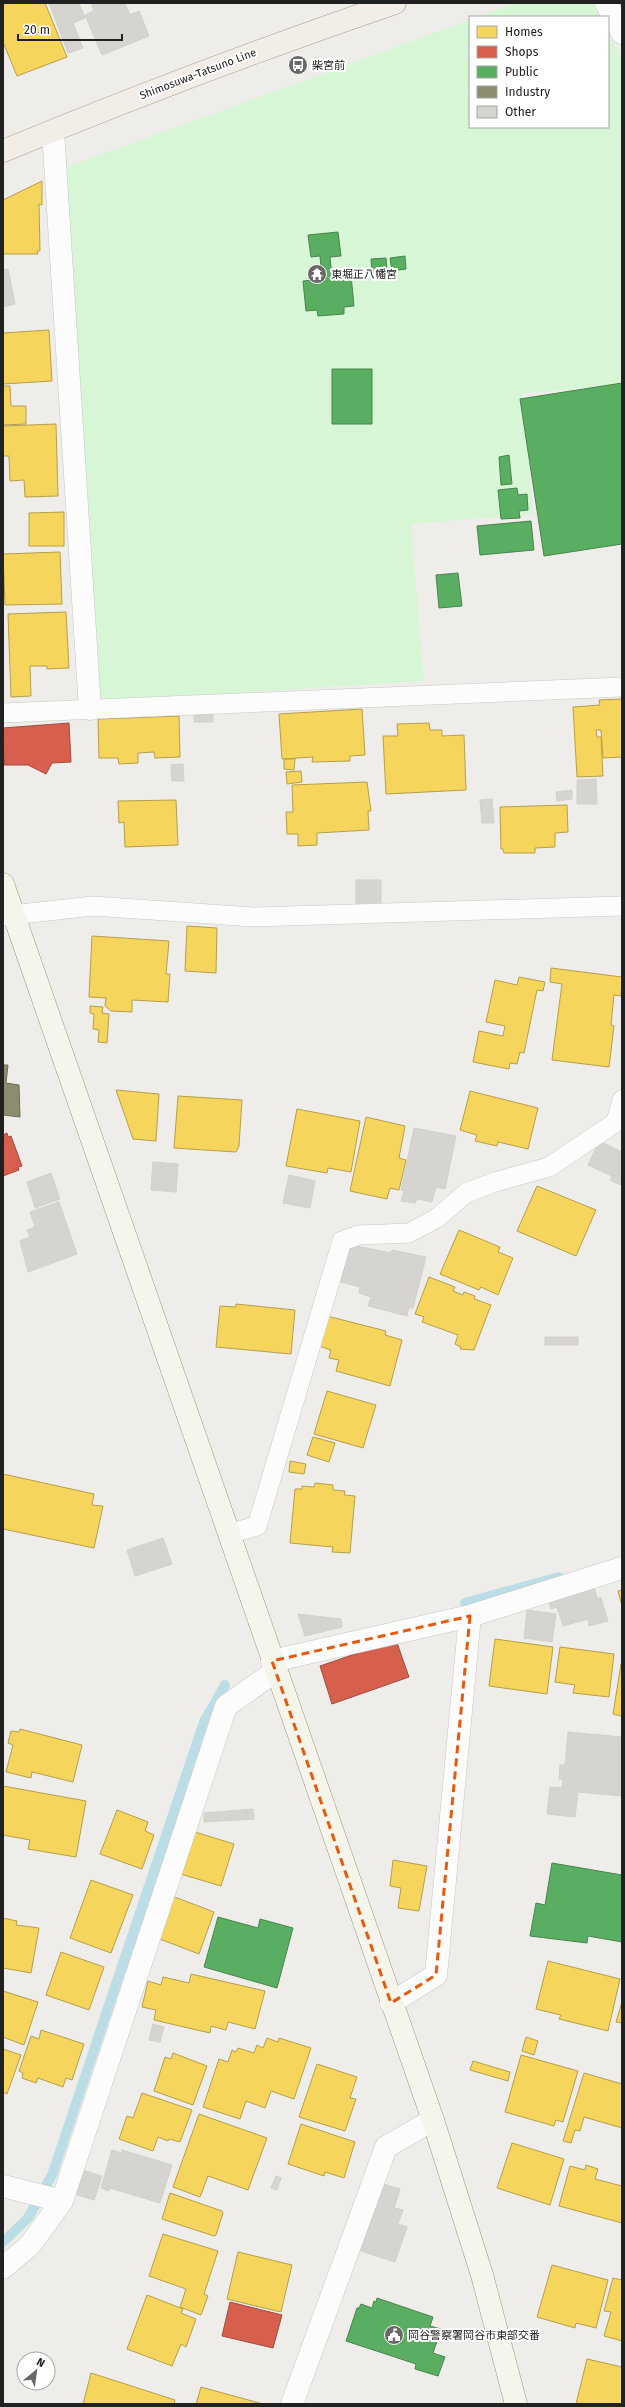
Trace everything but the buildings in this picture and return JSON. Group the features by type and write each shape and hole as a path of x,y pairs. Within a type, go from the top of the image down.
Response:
{"main road":[{"name":"Shimosuwa-Tatsuno Line","path":"3,152 53,131 305,34 395,3"}],"street":[{"path":"606,3 622,33"},
{"path":"53,131 90,709"},
{"path":"3,884 8,916 228,1534 390,2003 433,2120 482,2275 516,2404"},
{"path":"3,2268 30,2245 62,2200 226,1706 274,1666 470,1616 622,1568"},
{"path":"390,2003 436,1975 470,1616"},
{"path":"292,2404 386,2147 433,2120"},
{"path":"3,2186 62,2200"}],"lane":[{"path":"3,713 622,687"},
{"path":"8,916 93,906 254,917 622,906"},
{"path":"228,1534 257,1526 342,1241 359,1235 409,1233 437,1218 466,1193 495,1182 549,1167 616,1122 622,1100"}],"highlighted area":[{"path":"470,1616 436,1975 391,2003 272,1661"}],"green space":[{"path":"515,3 593,3 600,16 480,16"},
{"path":"469,20 469,128 609,128 609,34 622,59 622,385 523,393 533,514 411,524 424,681 107,701 95,692 67,167"}],"waterway":[{"path":"465,1603 559,1577"},
{"path":"3,2242 28,2218 52,2175 204,1722 225,1685"}],"place":[{"name":"柴宮前","path":"298,65"},
{"name":"東堀正八幡宮","path":"317,274"},
{"name":"岡谷警察署岡谷市東部交番","path":"394,2335"}]}
